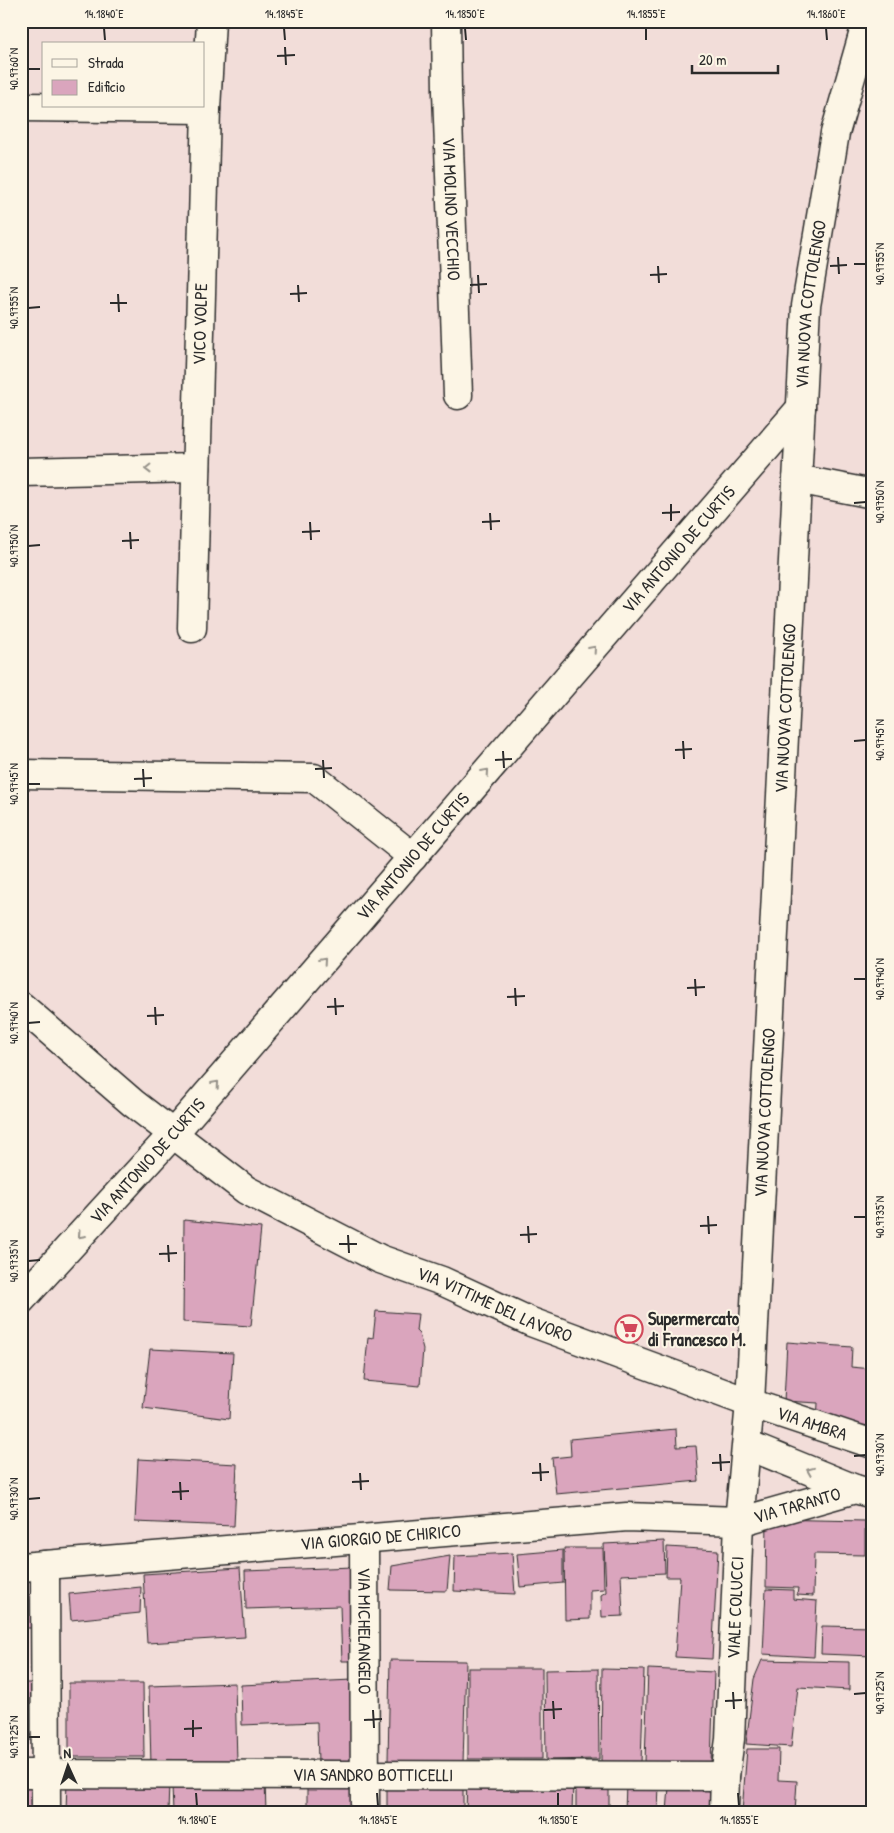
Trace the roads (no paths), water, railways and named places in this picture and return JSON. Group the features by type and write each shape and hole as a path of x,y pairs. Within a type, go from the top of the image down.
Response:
{"street":[{"name":"VICO VOLPE","path":"192,628 206,109 211,21"},
{"name":"VIA MOLINO VECCHIO","path":"446,21 458,395"},
{"name":"VIA NUOVA COTTOLENGO","path":"750,1403 806,306 835,132 867,21"},
{"path":"21,107 42,107"},
{"path":"114,108 206,109"},
{"name":"VIA ANTONIO DE CURTIS","path":"21,1300 173,1134 801,408"},
{"path":"21,472 196,468"},
{"path":"798,478 873,494"},
{"path":"21,774 314,778 413,856"},
{"name":"VIA VITTIME DEL LAVORO","path":"21,1006 133,1103 246,1190 380,1258 442,1282 531,1322 750,1403"},
{"name":"VIA AMBRA","path":"750,1403 873,1444"},
{"name":"VIALE COLUCCI","path":"724,1812 725,1776 730,1739 740,1522 750,1403"},
{"path":"747,1445 864,1491"},
{"name":"VIA TARANTO","path":"740,1522 864,1491"},
{"name":"VIA GIORGIO DE CHIRICO","path":"33,1566 627,1517 740,1522"},
{"name":"VIA MICHELANGELO","path":"364,1540 365,1812"},
{"path":"33,1566 33,1774 46,1812"},
{"name":"VIA SANDRO BOTTICELLI","path":"33,1774 725,1776"}],"place":[{"name":"Supermercato di Francesco M.","path":"629,1329"}]}
